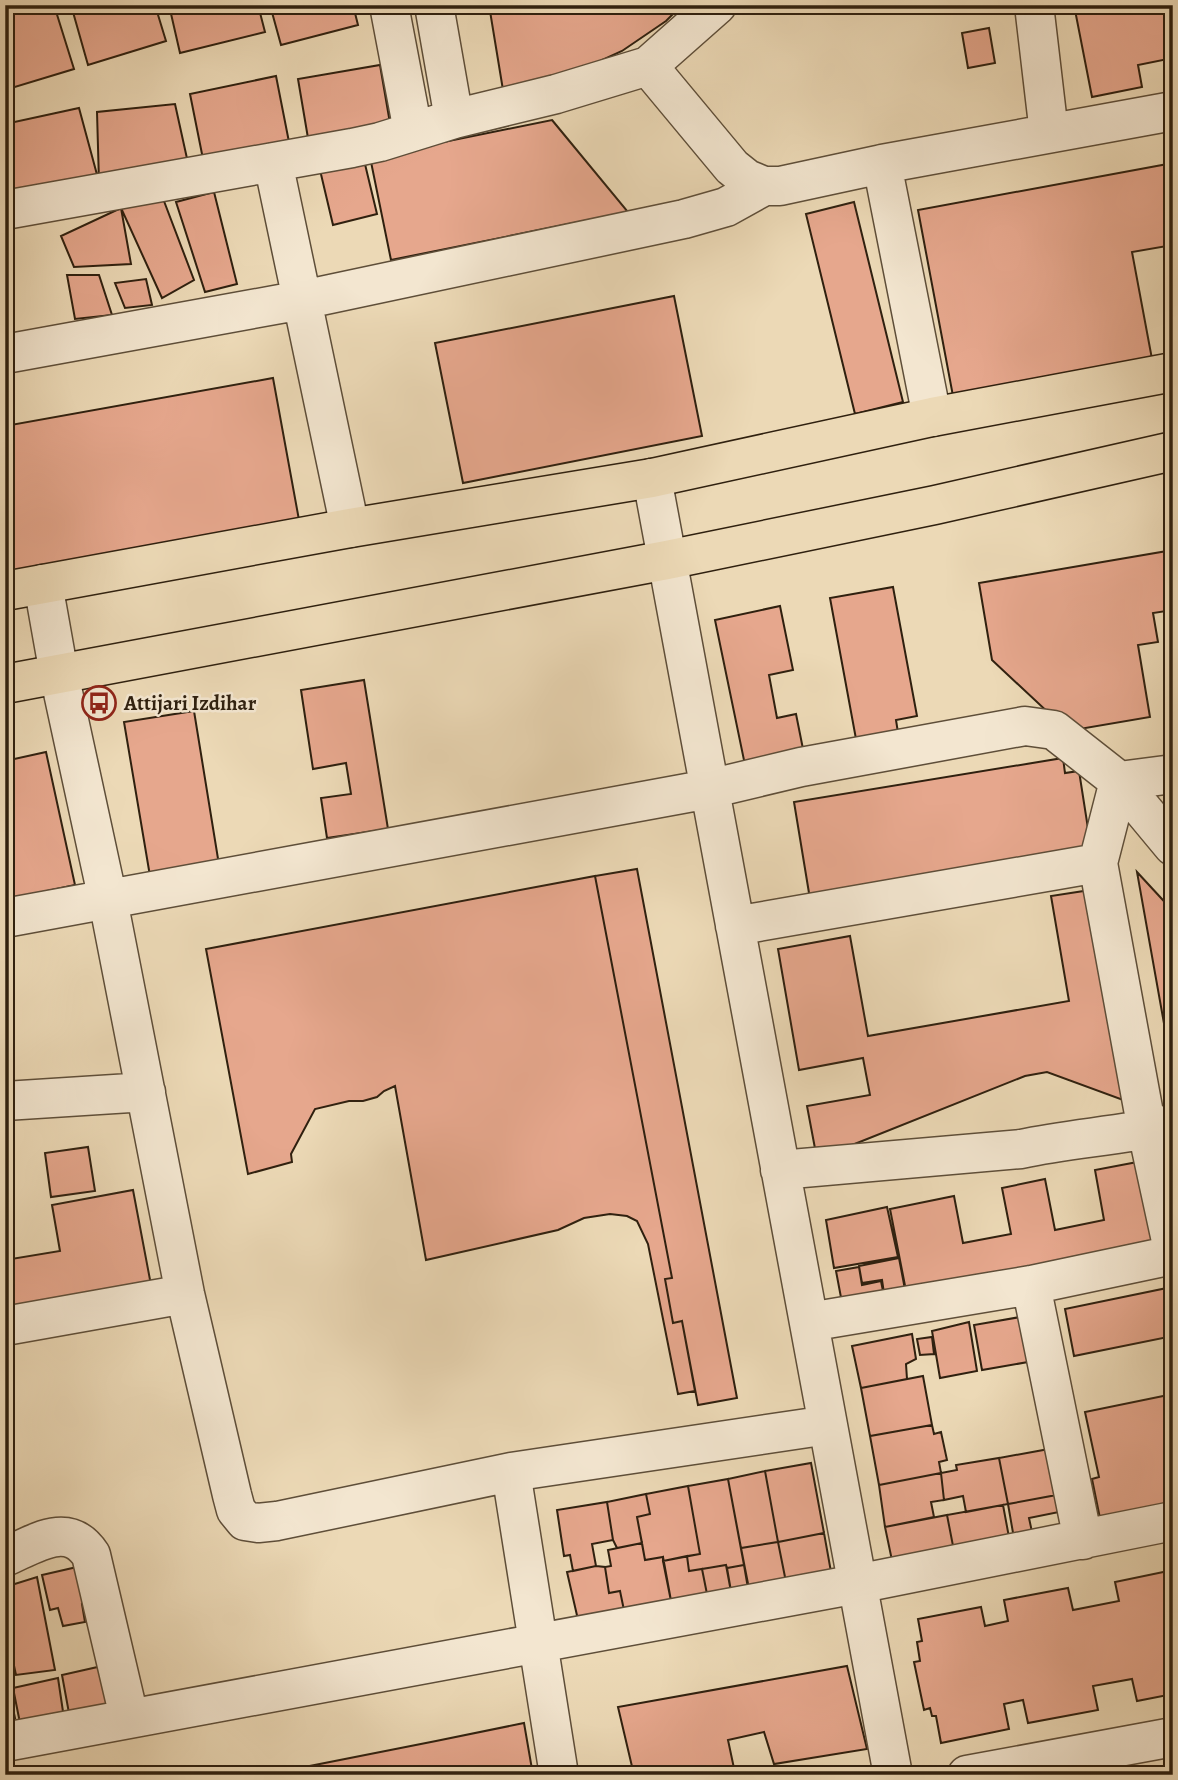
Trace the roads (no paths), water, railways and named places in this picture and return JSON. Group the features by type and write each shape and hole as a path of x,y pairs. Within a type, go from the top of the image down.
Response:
{"main road":[{"path":"5,591 350,528 652,478 932,417 1173,372"},
{"path":"5,684 667,560 935,505 1173,451"}],"street":[{"path":"389,5 413,131"},
{"path":"434,5 454,119"},
{"path":"5,210 380,142 454,119 556,94 648,66 717,5"},
{"path":"1034,5 1049,133"},
{"path":"648,66 732,167 747,179 764,186"},
{"path":"5,354 302,300 694,216 726,207 764,186 801,183 882,164 1173,111"},
{"path":"273,162 350,528"},
{"path":"882,164 932,417"},
{"path":"652,478 893,1775"},
{"path":"43,584 186,1294 232,1495 236,1510 245,1521 277,1521 511,1472 828,1426"},
{"path":"5,918 709,789 801,766 1025,726 1054,730 1119,780 1173,846"},
{"path":"1119,780 1173,774"},
{"path":"808,1322 1031,1285 1173,1253 1160,1127 1098,863 1119,780"},
{"path":"735,926 1098,863"},
{"path":"5,1101 146,1092"},
{"path":"780,1170 1021,1149 1055,1141 1160,1127"},
{"path":"1031,1285 1083,1540"},
{"path":"5,1326 186,1294"},
{"path":"511,1472 559,1775"},
{"path":"5,1742 857,1584 1173,1521"},
{"path":"5,1557 50,1537 71,1537 84,1545 91,1555 129,1717"},
{"path":"967,1775 1173,1737"}],"place":[{"name":"Attijari Izdihar","path":"99,703"}]}
